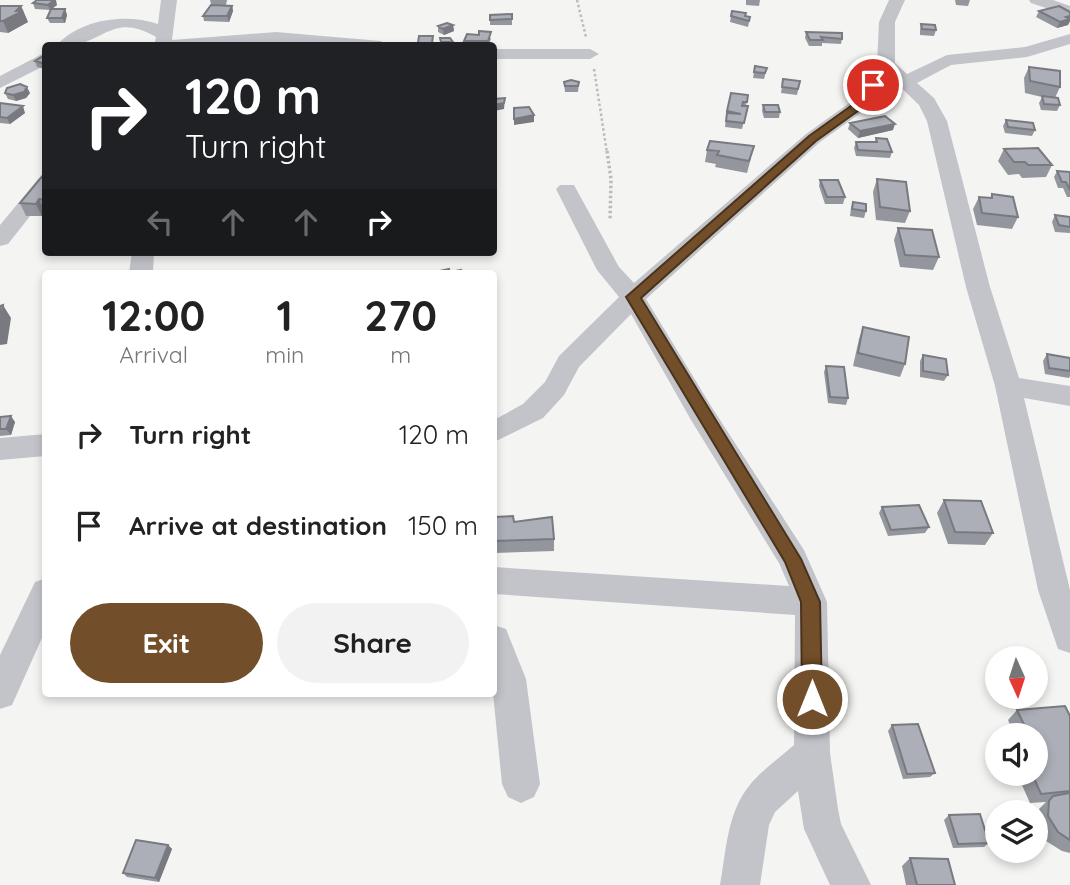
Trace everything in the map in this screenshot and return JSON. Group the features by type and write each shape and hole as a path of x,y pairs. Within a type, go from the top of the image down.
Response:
{"street":[{"path":"163,42 169,0"},
{"path":"497,430 533,411 555,388 568,362 633,297 813,138 859,105 886,64 887,22 897,0"},
{"path":"1037,0 1070,12"},
{"path":"71,42 91,30 113,22 154,27 163,34"},
{"path":"213,42 276,37 334,42"},
{"path":"906,82 947,60 1027,52 1066,42"},
{"path":"497,54 590,54"},
{"path":"0,83 42,59"},
{"path":"886,64 927,102 937,121 978,287 1008,386 1054,590 1070,638"},
{"path":"0,239 42,187"},
{"path":"567,189 609,270 633,297 786,548 811,602 812,753 823,829 851,885"},
{"path":"1008,386 1070,396"},
{"path":"0,449 42,446"},
{"path":"497,580 811,602"},
{"path":"0,692 42,601"},
{"path":"497,648 509,679 521,784"},
{"path":"740,885 750,821 762,799 812,753"}],"path":[{"path":"577,0 590,54 611,178 609,270"}],"building":[{"path":"37,0 54,0 48,5 33,3"},
{"path":"211,5 232,6 227,16 203,16"},
{"path":"0,6 21,6 16,11 23,11 0,21"},
{"path":"1059,6 1070,12 1070,16 1066,17 1070,19 1060,22 1039,11"},
{"path":"51,9 65,9 62,18 47,18"},
{"path":"732,11 746,13 745,16 750,17 749,21 731,16"},
{"path":"512,14 512,19 490,20 490,15"},
{"path":"447,23 453,25 443,29 438,26"},
{"path":"921,24 935,25 936,30 922,29"},
{"path":"479,31 491,32 488,41 464,41 467,34 479,35"},
{"path":"806,32 842,33 842,39 821,37 823,40 810,40"},
{"path":"419,36 433,36 432,42 418,42"},
{"path":"440,38 450,38 453,42 441,42"},
{"path":"755,66 767,68 765,73 754,72"},
{"path":"1029,67 1060,71 1060,87 1030,81"},
{"path":"783,79 800,81 798,89 782,87"},
{"path":"564,82 579,82 578,86 565,86"},
{"path":"20,84 27,87 24,92 13,95 5,93 7,88"},
{"path":"731,93 748,95 747,102 743,102 742,106 748,106 744,123 726,121 727,113 741,114 727,111"},
{"path":"1042,96 1058,98 1060,105 1044,104"},
{"path":"505,98 504,103 497,104 497,99"},
{"path":"0,103 23,106 7,118 0,117"},
{"path":"763,105 778,105 780,112 765,112"},
{"path":"529,107 534,115 514,119 514,108"},
{"path":"885,116 895,124 860,131 850,123"},
{"path":"1006,120 1033,123 1035,130 1008,127"},
{"path":"876,138 887,139 892,152 858,150 856,142 877,142"},
{"path":"710,141 754,146 749,161 717,155 719,151 707,150"},
{"path":"1038,148 1052,165 1014,162 1004,149"},
{"path":"1057,171 1070,172 1070,190 1066,182 1062,182"},
{"path":"42,176 42,199 39,199 36,204 20,203"},
{"path":"877,179 906,182 910,211 880,207"},
{"path":"820,180 838,180 845,197 827,197"},
{"path":"992,194 1013,197 1018,217 982,213 979,197 992,198"},
{"path":"853,202 866,204 866,211 852,209"},
{"path":"1055,215 1070,217 1070,227 1059,225"},
{"path":"898,228 932,230 939,257 905,255"},
{"path":"863,327 909,337 905,364 858,353"},
{"path":"1047,354 1070,358 1070,371 1049,368"},
{"path":"923,355 946,359 948,375 923,371"},
{"path":"826,366 844,367 848,398 830,397"},
{"path":"11,416 6,429 0,429 0,417"},
{"path":"944,500 981,501 993,533 955,532"},
{"path":"919,505 929,527 891,530 882,507"},
{"path":"513,516 514,522 552,517 554,539 497,541 497,517"},
{"path":"1065,706 1070,716 1070,791 1041,794 1037,786 1048,786 1048,723 1023,723 1017,710"},
{"path":"918,724 935,773 907,774 892,725"},
{"path":"1070,793 1070,840 1058,832 1048,816 1049,801 1053,796"},
{"path":"980,814 985,830 985,843 958,844 949,815"},
{"path":"136,840 168,845 155,878 123,873"},
{"path":"910,858 948,859 955,885 917,885"}],"route":[{"path":"812,699 811,602 793,559 633,297 813,138 859,105 873,85"}]}
